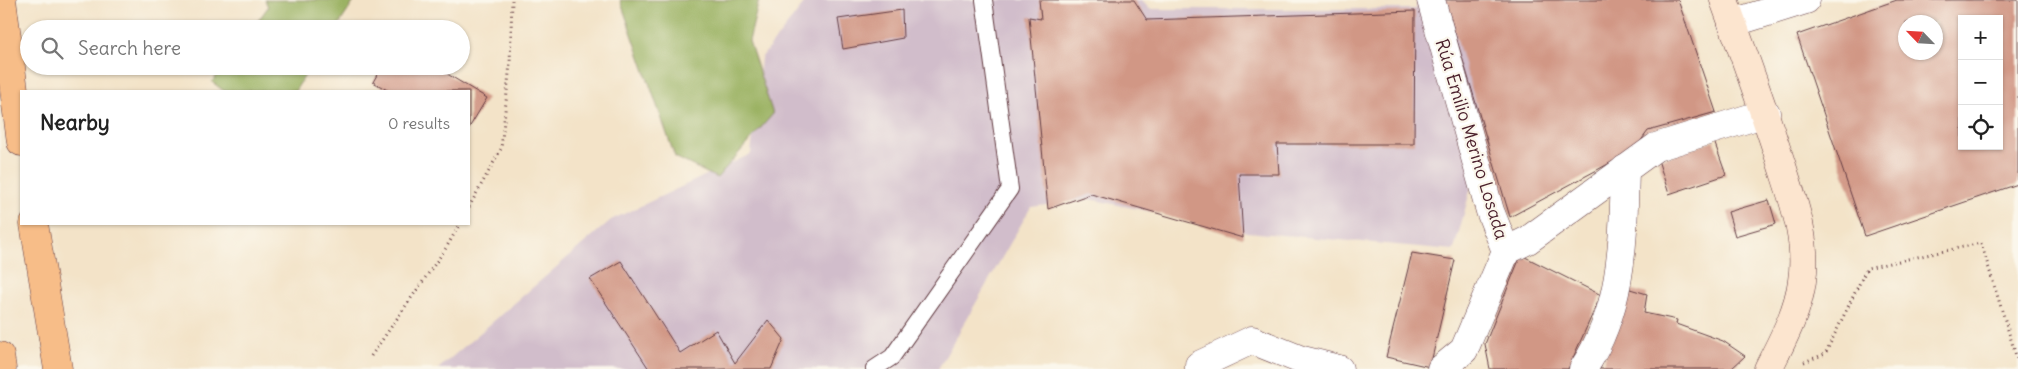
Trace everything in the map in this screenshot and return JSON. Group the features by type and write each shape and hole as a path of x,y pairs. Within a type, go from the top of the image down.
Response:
{"highway":[{"path":"2,0 20,135"},
{"path":"34,225 58,369"},
{"path":"0,356 2,369"}],"street":[{"name":"Rúa Emilio Merino Losada","path":"1431,0 1490,211 1506,251 1528,240 1656,147 1766,113"},
{"path":"1768,369 1794,313 1802,281 1803,254 1800,224 1766,113 1728,12 1806,0"},
{"path":"1583,369 1614,305 1623,238 1625,169"},
{"path":"1441,369 1467,360 1506,251"},
{"path":"1199,369 1199,365 1252,340 1299,359 1339,369"}],"lane":[{"path":"874,369 892,357 1010,189 984,0"}],"path":[{"path":"470,205 501,150 510,64 512,0"},
{"path":"371,356 446,248 459,225"},
{"path":"1797,365 1825,354 1867,268 1981,242 2018,362"}],"shaded area":[{"path":"807,0 1142,0 1149,9 1416,9 1417,0 1671,0 1709,107 1476,169 1454,250 1247,232 1090,199 1031,207 938,369 438,369 611,220 751,154 761,58"}],"green space":[{"path":"265,0 355,0 342,20 259,20 268,7"},
{"path":"620,0 759,0 749,41 773,114 717,178 675,157"},
{"path":"217,75 305,75 296,90 223,90 212,82"}],"building":[{"path":"1039,0 1134,0 1147,20 1415,11 1414,144 1277,144 1279,174 1239,174 1243,238 1091,194 1048,209 1029,17 1041,19"},
{"path":"1445,0 1678,0 1716,112 1648,131 1634,150 1510,217"},
{"path":"1897,0 2018,0 2018,184 1865,236 1797,35"},
{"path":"902,10 903,38 843,49 838,19"},
{"path":"377,75 449,75 487,98 470,126 470,90 387,90 373,82"},
{"path":"1714,141 1726,175 1669,194 1658,160"},
{"path":"1769,200 1776,224 1735,236 1728,212"},
{"path":"1412,253 1455,260 1430,367 1386,357"},
{"path":"1521,255 1601,295 1568,369 1490,369 1485,344"},
{"path":"621,261 680,353 716,330 735,363 768,320 784,339 771,369 649,369 590,279"},
{"path":"1630,289 1647,294 1644,313 1677,320 1676,324 1723,341 1745,356 1731,369 1600,369"}]}
